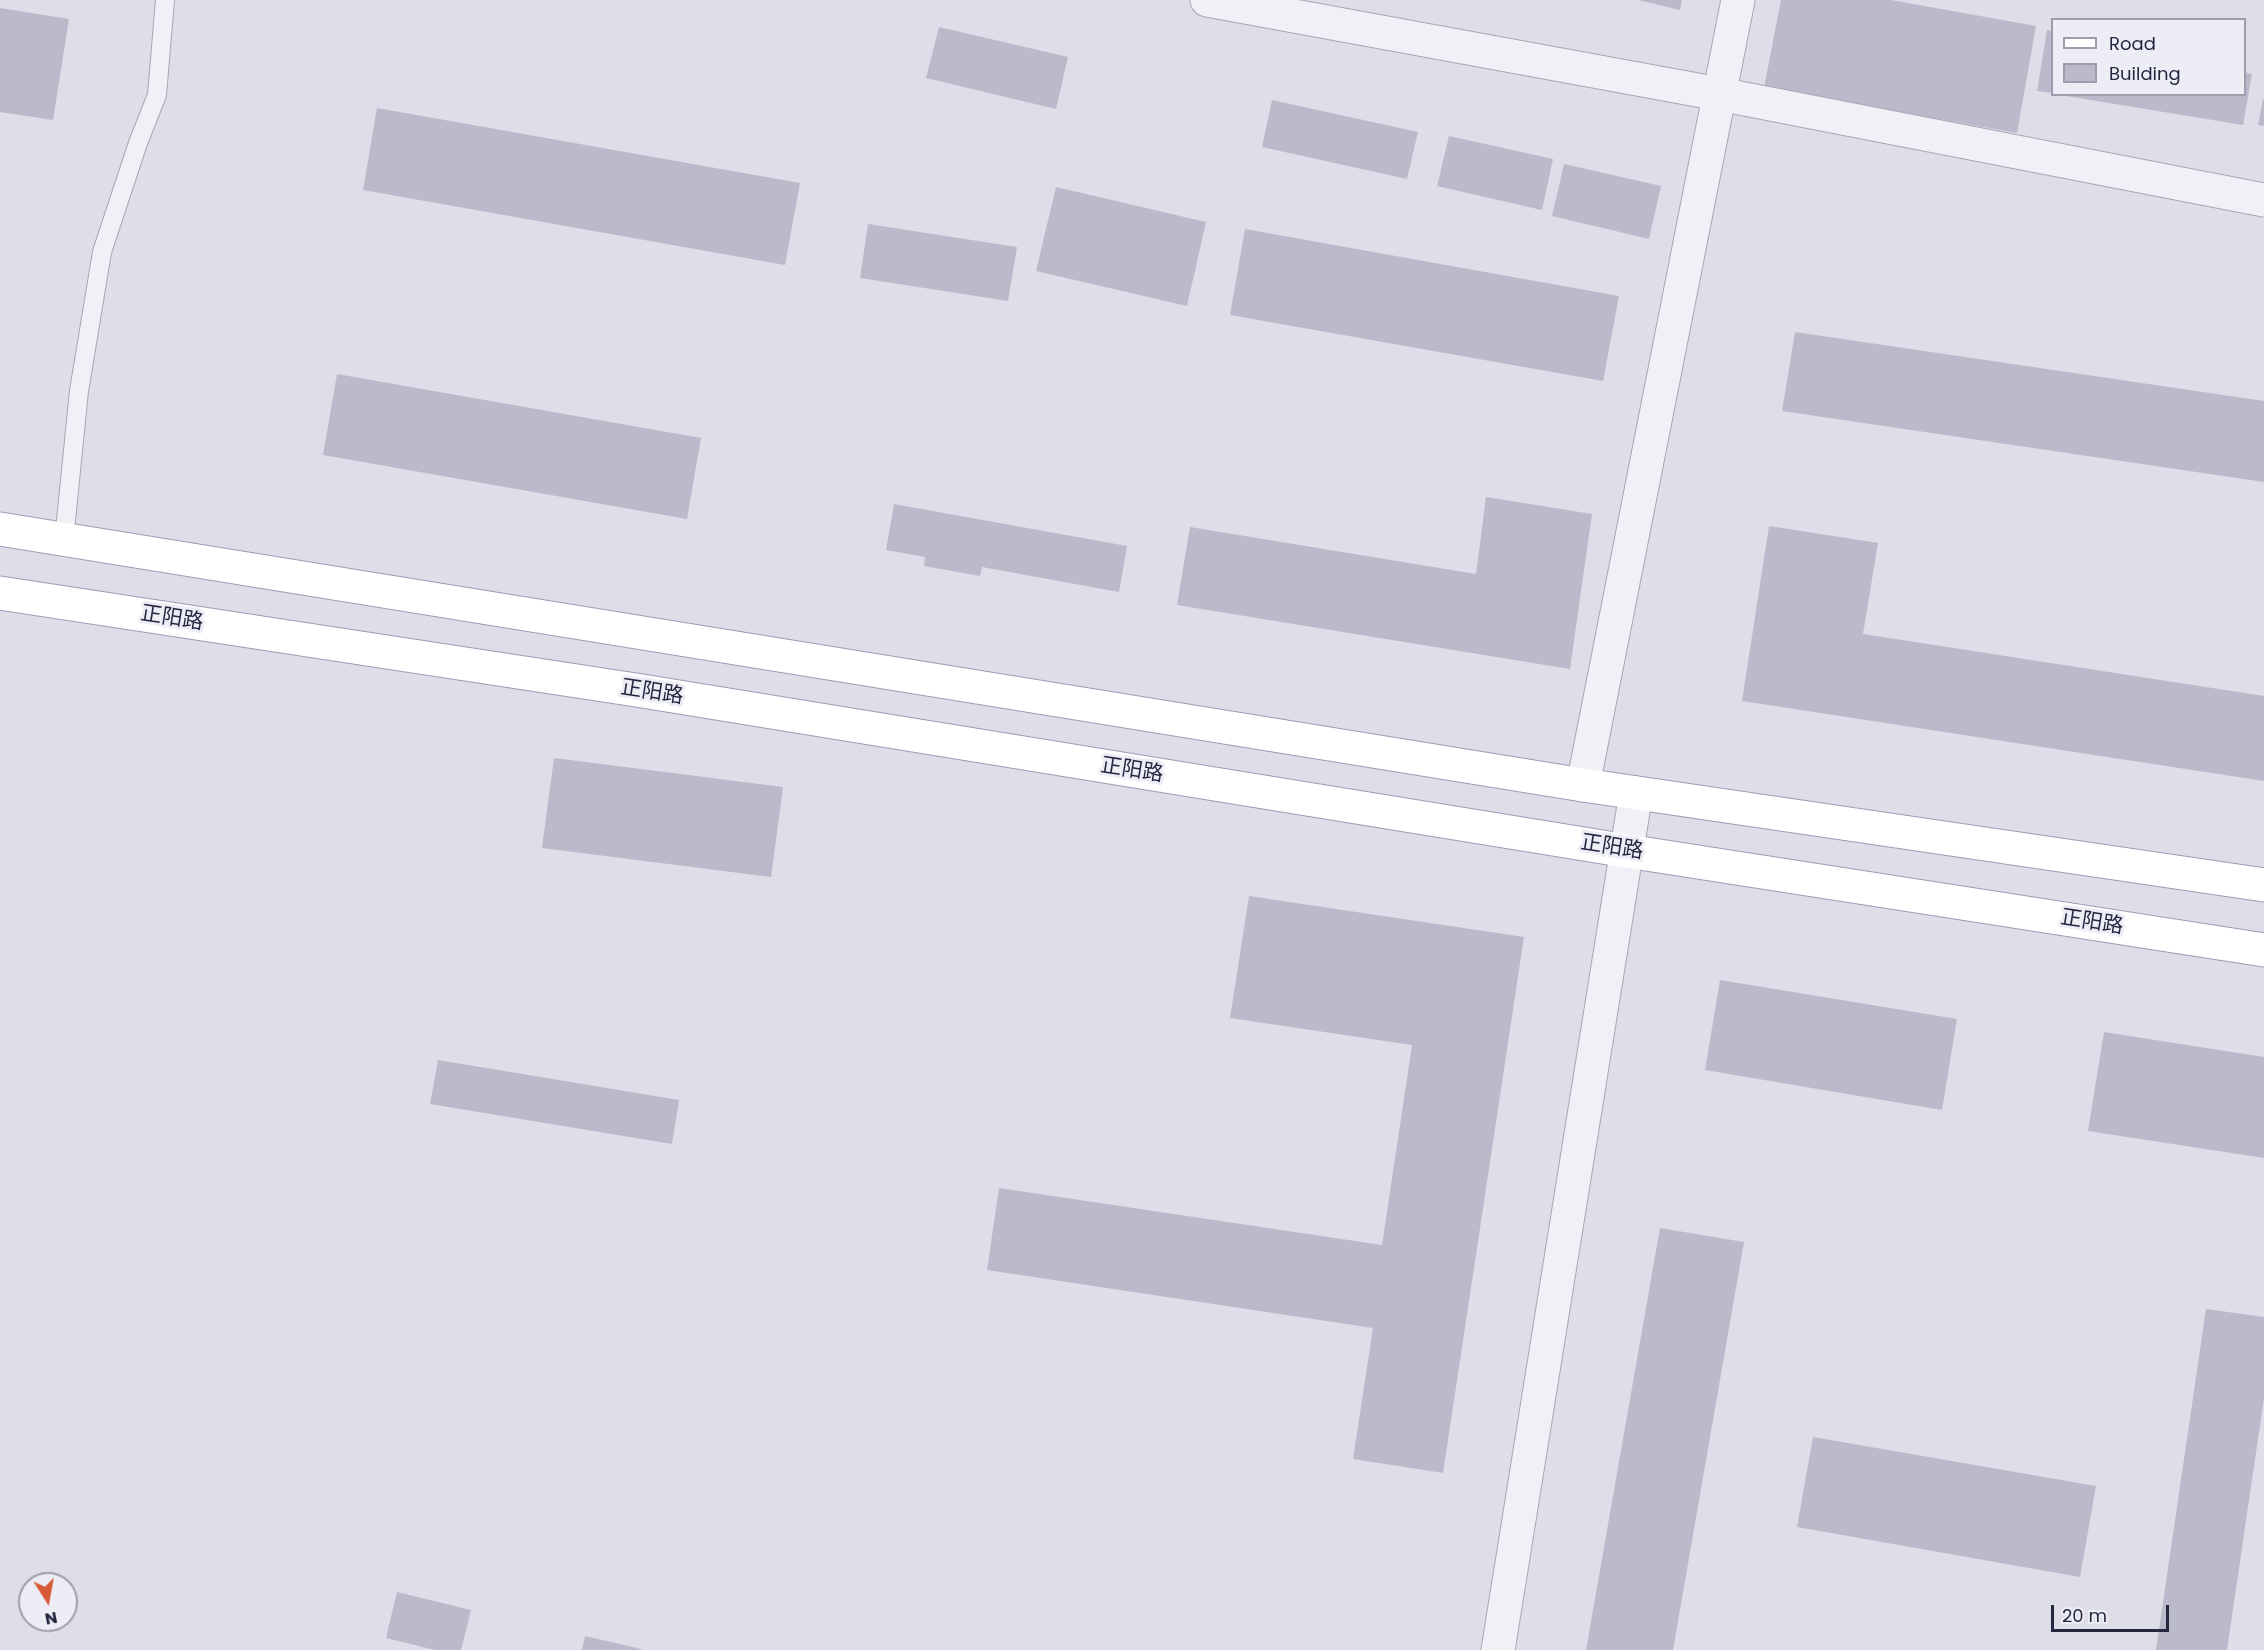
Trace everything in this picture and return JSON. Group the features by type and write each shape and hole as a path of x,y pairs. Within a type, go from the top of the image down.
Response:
{"main road":[{"path":"0,529 1583,785 2264,885"},
{"name":"正阳路","path":"0,593 647,692 1628,851 2264,950"}],"street":[{"path":"1207,0 1719,94 2264,200"},
{"path":"1583,785 1738,0"},
{"path":"1498,1650 1636,793"}],"lane":[{"path":"64,540 79,391 102,252 138,143 157,95 165,0"}],"building":[{"path":"1638,0 1682,0 1680,10"},
{"path":"1781,0 1891,0 2036,26 2017,133 1764,88"},
{"path":"0,8 69,19 53,120 0,112"},
{"path":"939,27 1068,57 1056,109 926,78"},
{"path":"2047,30 2051,31 2051,93 2037,91"},
{"path":"2246,72 2252,74 2243,125 2066,96 2246,96"},
{"path":"2264,99 2264,126 2258,125"},
{"path":"1272,100 1418,132 1407,179 1262,147"},
{"path":"377,108 800,183 785,265 363,190"},
{"path":"1449,136 1553,159 1542,210 1437,186"},
{"path":"1564,164 1661,186 1649,239 1552,216"},
{"path":"1056,187 1206,222 1187,306 1036,271"},
{"path":"868,224 1017,247 1008,301 860,278"},
{"path":"1245,229 1619,296 1603,381 1230,315"},
{"path":"1795,332 2264,401 2264,482 1782,411"},
{"path":"337,374 701,438 687,519 323,455"},
{"path":"1486,497 1592,514 1570,669 1177,605 1190,527 1476,574"},
{"path":"894,504 1127,546 1119,592 982,567 980,576 924,566 925,557 886,550"},
{"path":"1769,526 1878,543 1863,634 2264,696 2264,781 1742,701"},
{"path":"554,758 783,787 771,877 542,848"},
{"path":"1249,896 1524,937 1443,1473 1353,1459 1373,1328 987,1270 999,1188 1382,1245 1412,1045 1230,1018"},
{"path":"1720,980 1957,1019 1942,1110 1705,1070"},
{"path":"2104,1032 2264,1057 2264,1158 2088,1131"},
{"path":"438,1060 679,1100 672,1144 430,1104"},
{"path":"1660,1228 1744,1242 1673,1650 1586,1650"},
{"path":"2206,1309 2264,1317 2264,1398 2227,1650 2156,1650"},
{"path":"1813,1437 2096,1486 2080,1577 1797,1527"},
{"path":"397,1592 471,1610 461,1650 435,1650 386,1638"},
{"path":"585,1636 641,1649 641,1650 582,1650"}]}
